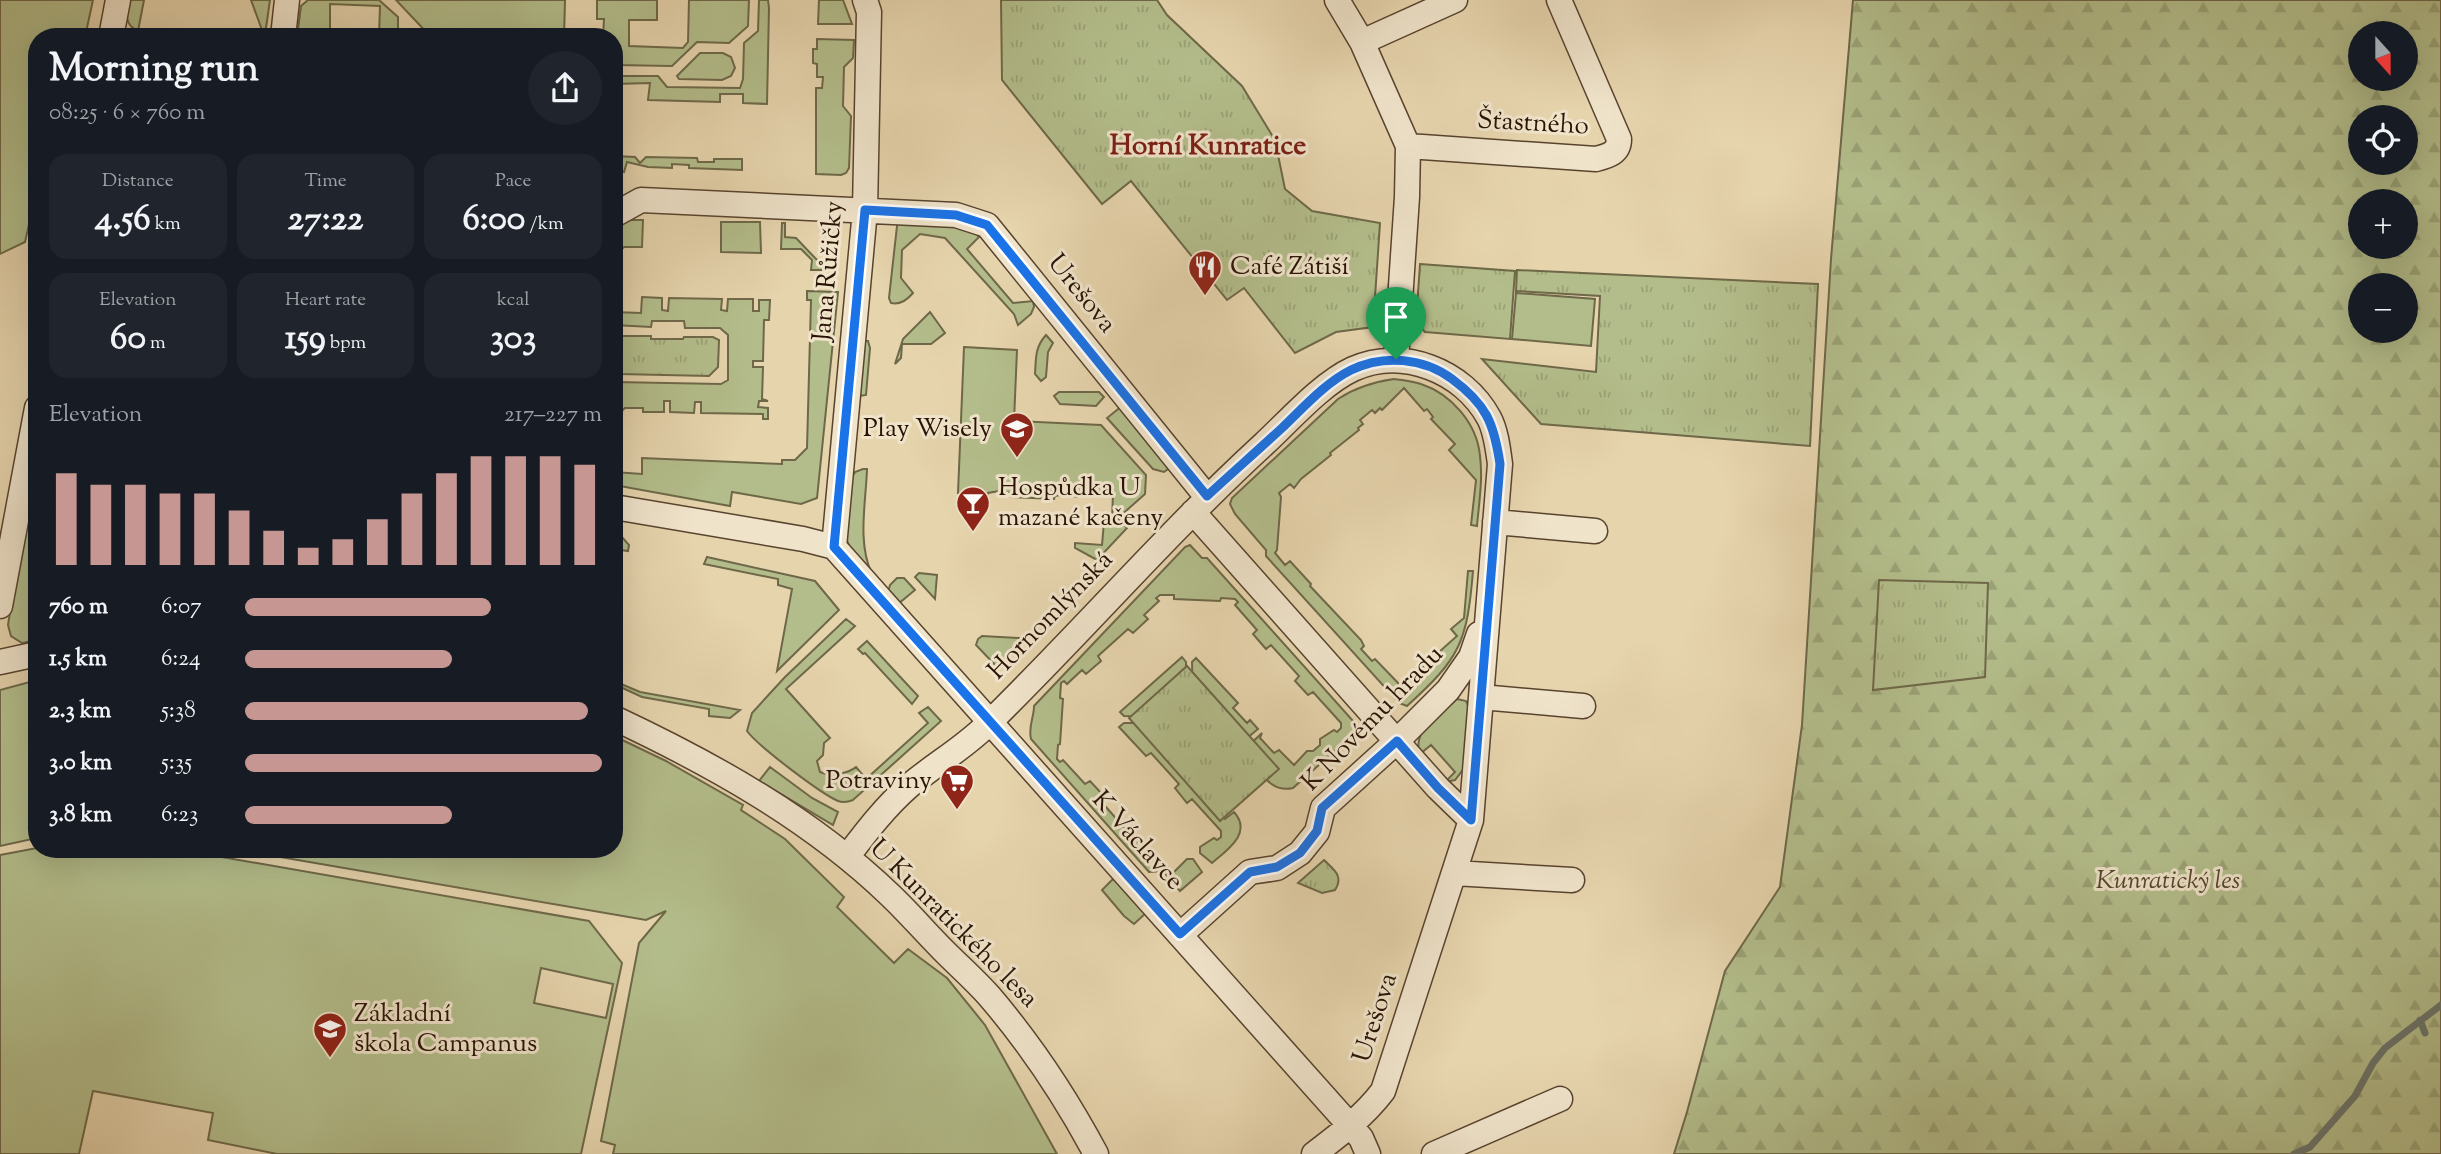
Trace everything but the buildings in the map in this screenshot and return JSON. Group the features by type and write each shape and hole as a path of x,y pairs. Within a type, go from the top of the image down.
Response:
{"street":[{"path":"113,28 118,0"},
{"path":"284,28 287,0"},
{"name":"Jana Růžičky","path":"834,547 865,210 869,12 865,0"},
{"path":"1337,0 1362,42 1408,146 1396,359"},
{"path":"1362,42 1455,0"},
{"name":"Šťastného","path":"1408,146 1596,159 1615,152 1619,139 1559,0"},
{"name":"Urešova","path":"623,210 641,200 956,215 987,225 1200,504 1397,741 1438,788 1471,820 1383,1091 1373,1105 1314,1154"},
{"name":"Hornomlýnská","path":"846,858 873,821 910,785 969,743 1200,504 1328,385 1352,370 1396,359 1424,364 1445,374 1479,402 1490,420 1500,464 1471,820"},
{"path":"0,606 28,466"},
{"path":"623,509 803,539 834,547 990,722"},
{"path":"1495,523 1595,531"},
{"name":"K Novému hradu","path":"1180,934 1250,872 1277,867 1300,853 1317,831 1322,808 1397,741 1448,690 1471,657 1489,601"},
{"path":"0,660 28,655"},
{"path":"1481,696 1583,706"},
{"name":"U Kunratického lesa","path":"623,722 739,783 803,825 889,894 988,994 1026,1041 1074,1113 1096,1154"},
{"name":"K Václavce","path":"990,722 1350,1125 1361,1138 1368,1154"},
{"path":"1454,873 1572,880"},
{"path":"1434,1154 1560,1099"}],"green space":[{"path":"0,0 93,0 87,28 28,28 28,229 25,242 0,254"},
{"path":"129,0 144,0 139,28 130,25 127,14"},
{"path":"251,0 270,0 266,28 261,28"},
{"path":"308,0 379,0 398,17 398,28 379,28 380,6 330,4 330,28 298,28 301,6"},
{"path":"396,0 565,0 564,28 422,28"},
{"path":"597,0 657,0 657,20 629,20 629,46 683,48 688,42 689,0 749,0 748,26 729,43 697,42 672,66 623,65 623,28 604,28 604,19 597,19"},
{"path":"759,0 768,0 767,104 743,103 743,94 720,94 720,102 648,100 650,83 623,84 623,76 658,76 667,87 740,88 743,79 744,43 758,31"},
{"path":"819,0 843,0 852,24 818,24"},
{"path":"1001,0 1157,0 1167,15 1242,86 1275,140 1285,189 1312,211 1380,223 1373,327 1336,332 1295,353 1244,288 1227,300 1131,181 1102,204 1002,80"},
{"name":"Kunratický les","path":"1853,0 2441,0 2441,1154 1674,1154 1725,971 1780,887 1802,725 1831,259"},
{"path":"817,39 854,40 853,58 844,67 843,106 851,116 849,168 841,175 816,174 816,88 822,88 823,77 817,77 817,64 813,63 813,49 817,49"},
{"path":"700,53 723,53 731,57 735,68 731,76 722,80 679,79 677,76"},
{"path":"623,156 635,157 640,163 646,157 697,158 698,162 742,159 742,170 689,168 689,165 672,164 672,168 648,167 627,162 624,172"},
{"path":"898,217 968,225 979,237 967,249 1013,303 1033,301 1031,314 1018,325 1014,314 945,238 920,234 902,250 901,278 913,293 904,301 891,303 889,298"},
{"path":"643,220 642,247 623,248 623,221"},
{"path":"721,222 760,222 761,253 721,252"},
{"path":"782,223 785,223 785,237 796,238 817,260 830,260 831,270 811,270 812,260 801,249 781,249"},
{"path":"1420,264 1515,271 1510,339 1425,332 1416,322"},
{"path":"1517,270 1818,284 1810,446 1541,424 1482,359 1596,372 1600,296 1516,291"},
{"path":"807,291 838,292 817,498 801,504 732,492 730,506 623,487 623,473 642,474 642,458 782,464 782,460 795,460 807,448 811,300 807,300"},
{"path":"1516,293 1595,299 1591,346 1512,339"},
{"path":"642,297 662,298 662,310 668,311 669,298 722,299 721,310 727,311 728,299 753,299 753,311 759,311 759,300 770,300 769,320 764,320 763,361 753,361 753,367 763,367 762,399 768,401 759,401 758,407 768,408 768,419 763,419 763,414 701,413 701,402 695,402 694,413 670,412 670,401 664,401 664,412 643,412 643,408 623,410 623,382 721,384 728,380 728,335 720,328 685,328 684,321 652,321 651,327 623,325 623,312 641,313"},
{"path":"930,312 945,333 931,344 902,344 901,358 895,364 903,339"},
{"path":"1046,335 1053,343 1048,352 1046,377 1041,381 1035,374 1036,358 1038,348"},
{"path":"623,336 651,336 651,339 713,337 719,340 718,367 709,376 623,374"},
{"path":"861,341 868,341 870,348 866,395 853,397"},
{"path":"964,347 1017,350 1014,421 1101,425 1146,475 1145,494 1118,518 1127,528 1097,560 1075,548 1075,543 1102,545 1104,522 1112,522 1113,492 1081,490 1077,497 1066,494 1055,496 1054,499 1011,497 1011,493 999,491 988,493 987,496 958,493"},
{"path":"1394,379 1415,382 1432,389 1452,402 1468,421 1478,444 1481,465 1477,526 1471,525 1476,480 1449,450 1455,444 1431,419 1433,417 1427,409 1424,411 1404,388 1382,410 1380,408 1375,413 1372,410 1360,420 1363,424 1359,430 1330,453 1331,455 1294,488 1290,484 1279,493 1281,497 1275,553 1285,565 1290,561 1361,640 1364,646 1361,649 1372,661 1375,659 1401,686 1457,636 1451,629 1464,618 1468,571 1473,571 1468,616 1458,648 1439,675 1407,706 1399,703 1266,556 1266,550 1235,514 1230,504 1232,498 1338,399 1365,386"},
{"path":"1059,392 1099,392 1104,397 1096,406 1060,404 1054,396"},
{"path":"1122,406 1172,466 1164,472 1153,469 1107,418"},
{"path":"867,469 865,549 872,574 850,548 846,538 850,481 855,472"},
{"path":"28,513 28,642 22,643 11,636 8,625"},
{"path":"623,538 629,545 628,551 623,550"},
{"path":"1190,545 1202,558 1207,558 1357,728 1355,733 1293,788 1277,787 1264,778 1245,749 1262,733 1260,738 1274,753 1279,750 1294,765 1307,751 1313,751 1320,745 1320,739 1334,730 1337,732 1341,723 1313,692 1308,695 1295,681 1299,676 1271,645 1266,649 1253,634 1257,630 1235,605 1238,602 1235,599 1174,599 1174,595 1160,595 1156,598 1159,601 1144,615 1148,619 1133,633 1128,629 1098,656 1101,661 1086,674 1082,670 1067,684 1064,681 1061,683 1060,698 1063,699 1057,759 1060,762 1063,760 1085,784 1090,781 1103,795 1099,799 1127,831 1131,828 1143,842 1140,846 1154,861 1159,857 1173,873 1187,859 1193,859 1202,872 1180,891 1163,871 1149,872 1031,739 1030,730 1034,706 1185,547"},
{"path":"707,557 815,581 839,610 777,671 792,589 778,585 778,579 704,564"},
{"path":"919,573 937,575 935,599 915,577"},
{"path":"897,578 904,578 915,590 898,604 888,592 890,585"},
{"path":"1879,580 1988,583 1985,677 1873,690"},
{"path":"846,619 855,626 786,689 830,738 824,743 823,755 817,761 820,772 838,774 856,767 866,779 928,723 919,713 928,707 941,721 853,800 844,802 829,796 804,779 747,731 752,713 785,677"},
{"path":"982,636 1019,638 1020,643 997,667 976,645"},
{"path":"867,641 918,696 912,704 865,653 858,649"},
{"path":"1182,657 1186,662 1186,699 1163,717 1124,716 1120,712"},
{"path":"1196,658 1238,703 1233,708 1247,723 1250,720 1258,729 1240,744 1193,701 1192,662"},
{"path":"1187,666 1279,769 1220,821 1129,718"},
{"path":"28,682 28,840 0,846 0,690"},
{"path":"623,685 640,692 740,710 730,718 709,716 709,709 642,697 623,688"},
{"path":"1457,699 1466,701 1470,711 1465,767 1455,780 1445,782 1455,772 1431,745 1420,754 1418,745 1429,723"},
{"path":"1124,723 1160,723 1200,791 1225,819 1234,812 1241,827 1239,834 1212,863 1200,853 1200,847 1214,838 1217,840 1221,837 1221,831 1192,799 1187,803 1175,788 1179,784 1151,753 1146,756 1119,727"},
{"path":"623,740 666,761 743,805 741,810 785,839 844,897 837,907 894,963 908,949 947,978 985,1025 1057,1154 613,1154 615,1145 601,1141 639,943 666,911 646,920 286,858 623,858"},
{"path":"770,767 812,798 838,812 833,825 759,781"},
{"name":"Základní škola Campanus","path":"28,850 28,858 228,858 589,921 622,963 581,1154 277,1154 208,1140 213,1113 93,1091 79,1154 0,1154 0,855","holes":["541,968 613,984 606,1018 534,1003"]},
{"path":"1324,860 1338,877 1335,890 1322,893 1298,883"},
{"path":"1114,878 1146,913 1134,924 1102,890"}],"waterway":[{"path":"2294,1154 2310,1147 2355,1096 2373,1063 2385,1048 2441,1005"},
{"path":"2420,1020 2425,1033"}],"place":[{"name":"Café Zátiší","path":"1205,297"},
{"name":"Play Wisely","path":"1017,459"},
{"name":"Hospůdka U mazané kačeny","path":"973,533"},
{"name":"Potraviny","path":"957,811"},
{"name":"Základní škola Campanus","path":"330,1059"}],"district":[{"name":"Horní Kunratice","path":"1208,147"}],"route":[{"path":"865,210 956,215 987,225 1207,496 1328,385 1352,370 1396,359 1424,364 1445,374 1464,388 1479,402 1490,420 1497,442 1500,464 1471,820 1438,788 1397,741 1322,808 1317,831 1300,853 1277,867 1250,872 1180,934 834,547 865,210"}]}
